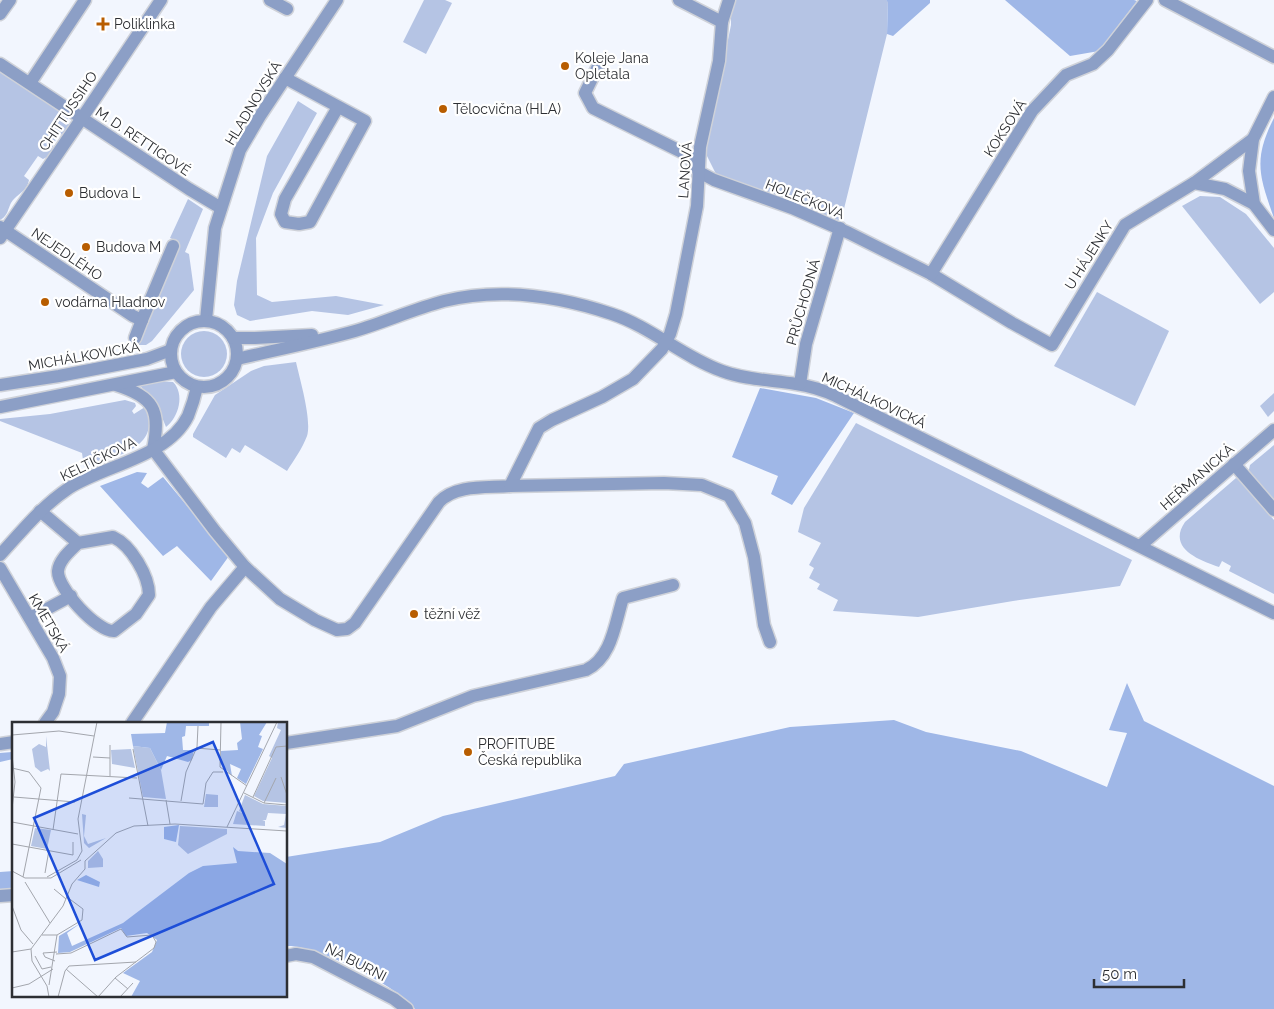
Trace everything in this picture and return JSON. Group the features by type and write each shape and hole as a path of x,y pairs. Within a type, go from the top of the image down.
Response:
{"street":[{"path":"0,14 10,0"},
{"path":"30,83 85,0"},
{"name":"CHITTUSSIHO","path":"2,232 82,118 160,0"},
{"path":"270,0 287,9"},
{"name":"HLADNOVSKÁ","path":"206,320 215,228 240,150 260,116 338,0"},
{"path":"679,0 722,22"},
{"name":"LANOVÁ","path":"510,486 539,428 602,397 633,379 666,342 676,314 697,206 700,147 719,61 722,22 729,0"},
{"name":"KOKSOVÁ","path":"931,274 1032,111 1066,75 1093,64 1108,50 1147,0"},
{"path":"1165,0 1274,57"},
{"name":"HOLEČKOVA","path":"600,62 586,93 592,108 688,155 699,172 714,180 792,208 840,228 931,274 1052,345"},
{"name":"M. D. RETTIGOVÉ","path":"0,64 189,189 221,208"},
{"path":"285,78 365,121 310,222 299,224 286,222 281,214 285,199 338,107"},
{"path":"1254,204 1249,170 1253,139 1274,97"},
{"name":"U HÁJENKY","path":"1052,345 1125,225 1194,183 1253,139"},
{"path":"1194,183 1225,189 1254,204 1274,230"},
{"name":"PRŮCHODNÁ","path":"800,384 807,339 840,228"},
{"name":"NEJEDLÉHO","path":"2,232 142,320"},
{"path":"135,338 173,246"},
{"name":"MICHÁLKOVICKÁ","path":"237,359 354,331 454,299 517,294 555,299 603,311 630,322 698,360 722,371 749,378 800,384 823,390 844,399 1274,613"},
{"path":"206,320 224,327 233,338 237,348 237,359 230,375 224,381 216,385 197,386 186,382 176,372 173,366 171,350 176,335 182,329 196,321 206,320"},
{"name":"MICHÁLKOVICKÁ","path":"233,338 269,338 354,331"},
{"name":"MICHÁLKOVICKÁ","path":"0,385 148,360 171,350"},
{"path":"0,407 176,372"},
{"path":"116,385 138,393 151,405 156,422 153,449 215,531 245,567 280,599 314,620 337,630 347,628 355,623 439,502 446,495 468,489 510,486 664,483 702,485 728,496 745,523 754,557 764,625 770,642"},
{"name":"KELTIČKOVA","path":"0,555 40,511 59,495 80,482 153,449 168,439 181,427 189,412 197,386"},
{"name":"HEŘMANICKÁ","path":"1140,546 1274,430"},
{"path":"1234,464 1274,510"},
{"path":"40,511 78,544"},
{"path":"109,537 118,539 136,558 148,586 149,595 136,614 118,629 110,632 96,624 61,585 58,570 63,559 78,544 109,537"},
{"path":"133,722 212,607 245,567"},
{"name":"KMETSKÁ","path":"0,568 54,658 60,676 59,694 53,712 46,722"},
{"path":"288,743 398,726 472,696 586,670 594,666 604,655 623,598 673,585"},
{"path":"30,618 71,596"},
{"name":"NA BURNI","path":"288,956 296,954 313,958 394,999 407,1009"}],"shaded area":[{"path":"424,0 445,0 452,3 426,54 403,42"},
{"path":"733,0 888,1 887,34 841,221 716,174 705,152 731,25 731,5"},
{"path":"886,0 930,0 930,3 893,36 887,34 888,2"},
{"path":"1005,0 1137,1 1099,51 1070,56"},
{"path":"0,70 67,115 68,120 65,124 69,124 67,130 56,139 49,156 43,159 38,156 24,176 29,180 27,186 14,199 5,216 0,220"},
{"path":"298,101 317,113 273,193 256,238 257,295 272,302 336,296 384,305 348,315 312,311 250,321 237,315 234,305 237,281 267,156"},
{"path":"1274,118 1274,218 1260,168 1263,145"},
{"path":"1200,196 1220,197 1246,214 1274,248 1274,292 1260,304 1182,206"},
{"path":"188,199 203,209 185,252 189,254 194,290 152,341 146,345 138,345 179,242 170,238"},
{"path":"1097,292 1169,331 1135,406 1054,366"},
{"path":"209,331 221,337 226,345 226,363 221,371 213,376 199,377 187,371 182,363 181,349 187,337 195,332"},
{"path":"296,362 305,400 308,429 303,445 287,471 245,445 240,453 232,448 226,458 193,437 215,395 251,371 264,366"},
{"path":"159,381 173,382 179,393 177,412 171,423 166,427 155,400 140,386"},
{"path":"760,388 816,398 854,413 792,505 771,494 778,476 732,457"},
{"path":"1274,393 1274,411 1268,417 1260,406"},
{"path":"125,400 135,403 136,406 132,411 134,414 145,407 149,421 147,433 141,442 121,455 84,467 82,453 0,421 0,419 50,414"},
{"path":"856,423 1132,560 1120,586 918,617 833,611 838,600 817,589 820,584 809,578 814,568 809,565 821,543 798,532 804,508"},
{"path":"1274,445 1274,505 1248,474 1250,465"},
{"path":"137,472 147,473 141,483 148,488 163,477 229,556 211,581 177,546 163,556 100,486"},
{"path":"1236,478 1274,520 1274,594 1229,571 1231,566 1222,561 1219,567 1195,557 1183,546 1180,539 1180,531 1185,522"},
{"path":"1127,683 1144,721 1274,786 1274,1009 415,1009 392,989 355,968 316,952 288,946 288,857 380,842 443,816 615,776 624,764 790,727 894,720 926,732 1021,751 1107,787 1127,733 1109,730"},
{"path":"12,752 12,759 0,762 0,753"},
{"path":"12,871 12,889 0,891 0,872"}],"place":[{"name":"Poliklinka","path":"103,24"},
{"name":"Koleje Jana Opletala","path":"565,66"},
{"name":"Tělocvična (HLA)","path":"443,109"},
{"name":"Budova L","path":"69,193"},
{"name":"Budova M","path":"86,247"},
{"name":"vodárna Hladnov","path":"45,302"},
{"name":"těžní věž","path":"414,614"},
{"name":"PROFITUBE Česká republika","path":"468,752"}]}
